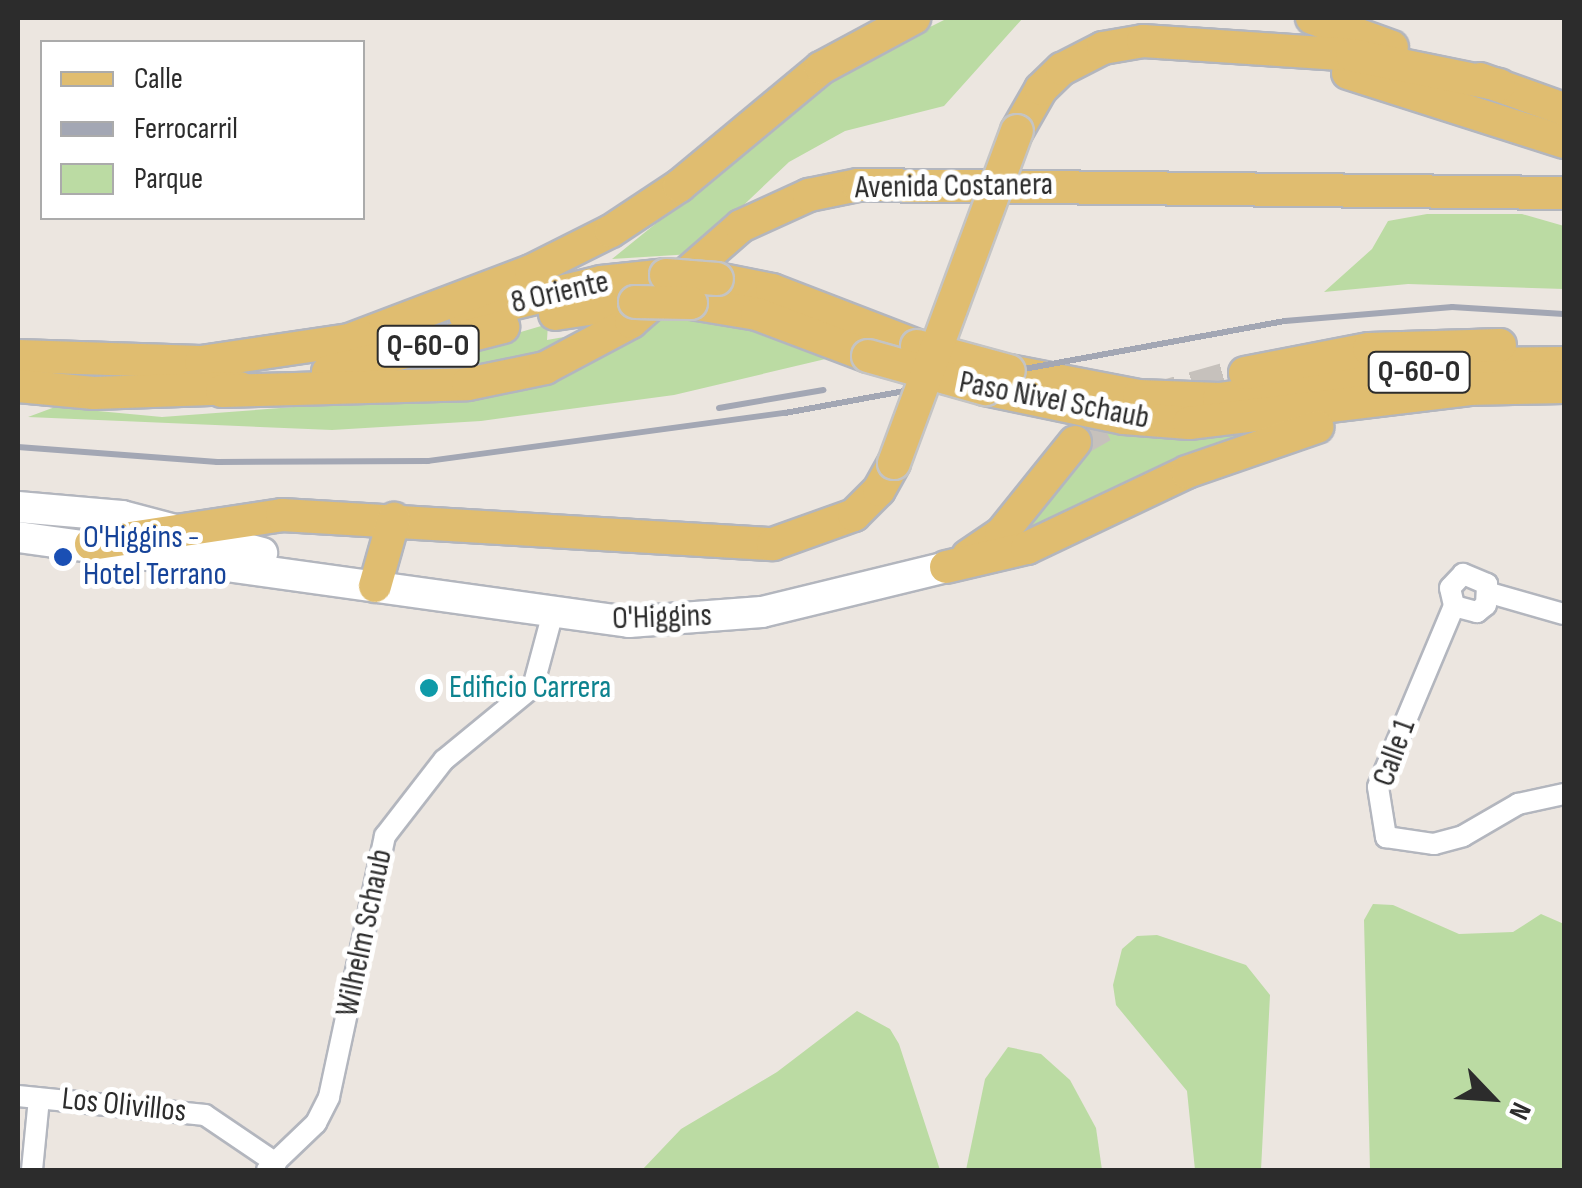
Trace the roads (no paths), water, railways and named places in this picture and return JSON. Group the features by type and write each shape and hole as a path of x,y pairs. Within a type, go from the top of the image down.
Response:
{"main road":[{"path":"344,342 590,243 678,186 838,56 914,18"},
{"path":"1312,18 1564,110"},
{"path":"90,544 262,516 394,520 773,544 854,516 880,490 894,462 1017,131 1041,89 1088,53 1143,41 1238,44 1352,55 1499,86"},
{"path":"1238,44 1388,84 1564,142"},
{"name":"Avenida Costanera","path":"222,391 468,384 545,368 631,322 741,226 796,200 858,185 1564,193"},
{"name":"8 Oriente","path":"18,356 201,362 344,342 575,288 666,276 717,278 772,290 917,346"},
{"name":"8 Oriente","path":"18,386 222,391 635,302 691,302 757,314 836,343"},
{"name":"Paso Nivel Schaub","path":"836,343 868,356 997,380 1139,396 1276,405"},
{"path":"1245,373 1430,344 1564,352"},
{"name":"Paso Nivel Schaub","path":"917,346 997,380"},
{"name":"Q-60-O","path":"1276,405 1473,364 1564,363"},
{"name":"Q-60-O","path":"1276,405 1564,388"},
{"path":"946,567 1047,540 1207,463 1422,395"},
{"path":"946,567 992,542 1075,442"},
{"path":"1027,501 1032,525 1047,540"},
{"name":"O'Higgins","path":"18,506 179,528 375,586"},
{"path":"375,586 381,547 394,520"},
{"name":"O'Higgins","path":"18,537 375,586 552,616 629,622 722,617 805,604 946,567"}],"street":[{"name":"Calle 1","path":"1564,614 1490,593 1481,577 1463,574 1450,588 1454,606 1378,786 1386,837 1434,844 1463,836 1518,804 1564,794"},
{"path":"1454,606 1477,612 1490,593"},
{"name":"Wilhelm Schaub","path":"271,1166 316,1123 329,1098 385,836 444,760 533,686 552,616"},
{"path":"28,1097 32,1170"},
{"name":"Los Olivillos","path":"28,1097 205,1115 271,1166"}],"tunnel":[{"path":"1075,442 1147,401 1245,373"}],"railway":[{"path":"18,447 217,462 428,461 785,413 1285,321 1452,307 1564,314"},
{"path":"719,408 823,390"}],"place":[{"name":"O'Higgins - Hotel Terrano","path":"63,557"},
{"name":"Edificio Carrera","path":"429,688"}]}
